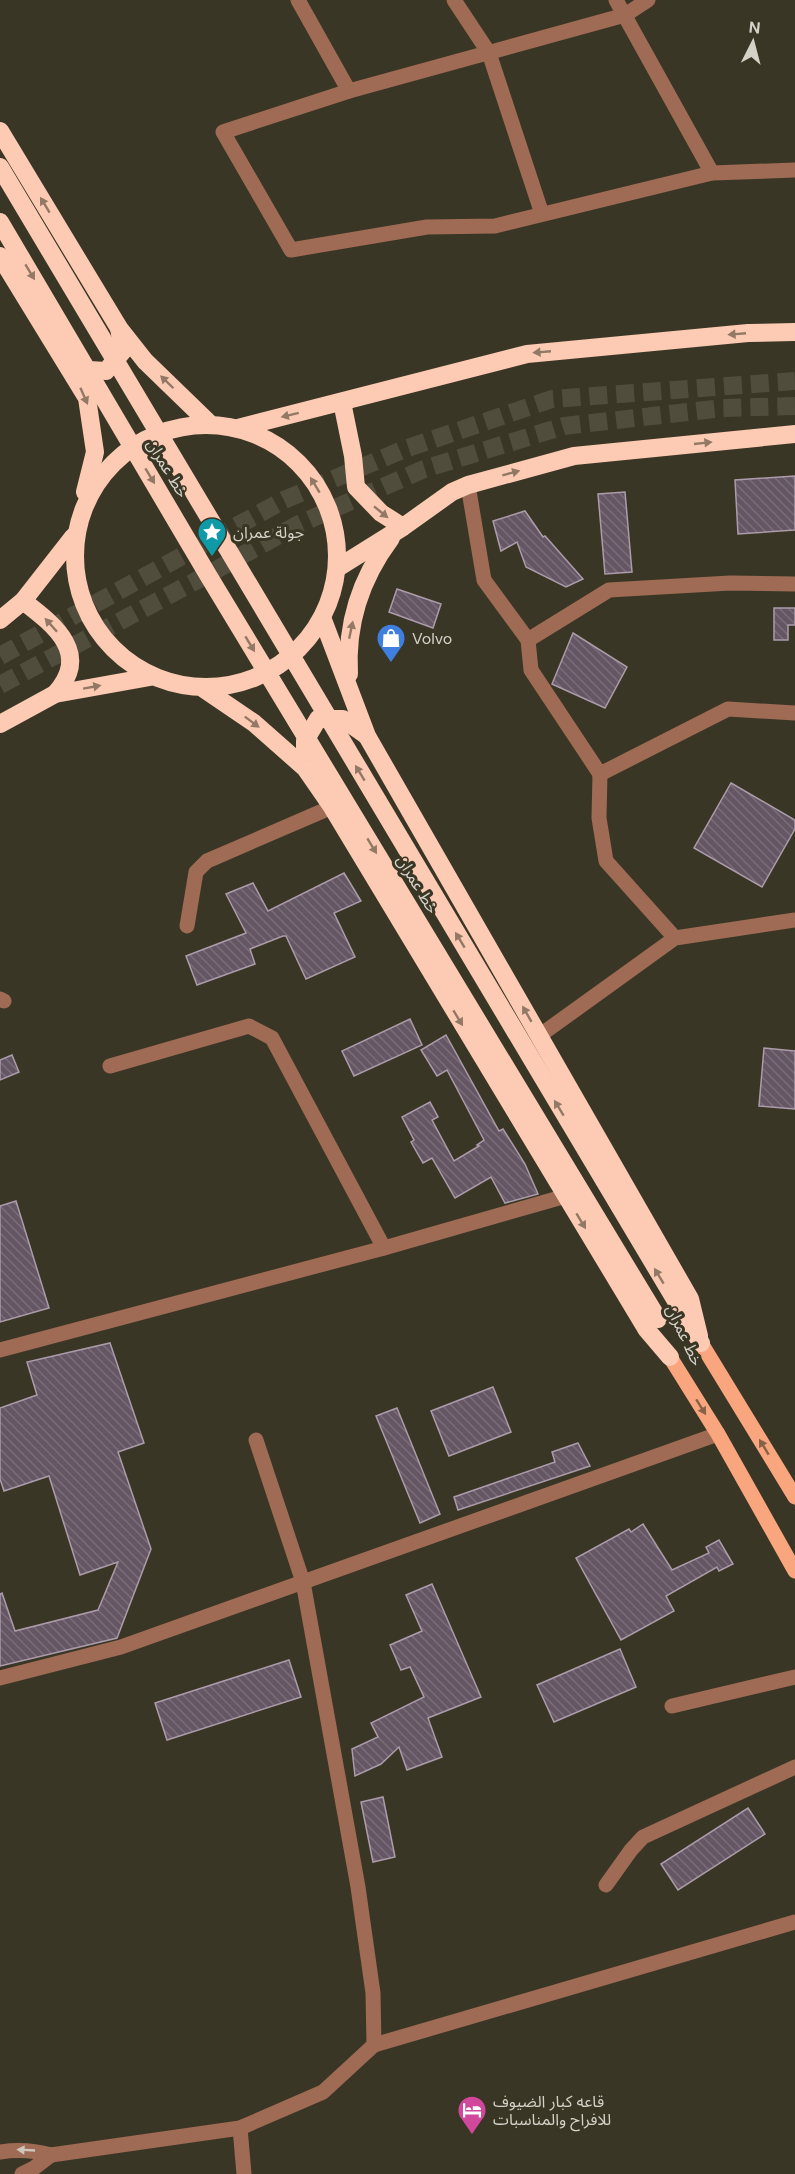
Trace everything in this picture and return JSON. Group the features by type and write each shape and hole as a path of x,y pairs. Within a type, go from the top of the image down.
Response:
{"highway":[{"path":"0,131 120,328 145,361 209,423"},
{"name":"خط عمران","path":"0,167 701,1343"},
{"name":"خط عمران","path":"0,222 208,575 658,1319 670,1357"},
{"path":"0,256 87,398 95,452 73,537 77,593 105,643 150,677"},
{"path":"62,357 89,370 106,371 123,351 120,328"},
{"path":"238,428 527,354 748,333 795,332"},
{"path":"342,402 353,456 356,487 399,529"},
{"path":"83,502 113,460 158,432 209,423 238,428 304,466 332,513 339,567 334,594 323,620 293,657 252,681 204,689"},
{"path":"339,567 452,492 468,485 574,456 795,434"},
{"path":"349,688 348,643 361,589 378,555 399,529"},
{"path":"0,620 23,601 73,537"},
{"path":"23,601 53,626 69,652 71,668 69,675 55,694"},
{"path":"323,620 367,736 690,1299 701,1343"},
{"path":"0,724 55,694 150,677 204,689 254,723 305,768 332,807 647,1330 670,1357"},
{"path":"305,768 305,741 318,719 343,719 367,736"}],"main road":[{"name":"خط عمران","path":"701,1343 795,1497"},
{"name":"خط عمران","path":"670,1357 718,1434 795,1571"}],"street":[{"path":"298,0 349,91"},
{"path":"454,0 489,53 542,214"},
{"path":"616,0 712,173"},
{"path":"648,0 625,15 349,91 223,132 291,250 427,227 495,226 712,173 795,170"},
{"path":"468,485 484,580 528,640 531,670 600,774 599,818 606,861 675,938"},
{"path":"528,640 609,590 730,583 795,584"},
{"path":"600,774 728,709 795,713"},
{"path":"187,926 196,872 207,861 332,807"},
{"path":"539,1036 675,938 795,920"},
{"path":"110,1066 249,1026 272,1038 384,1248"},
{"path":"0,1350 384,1248 566,1196"},
{"path":"0,1678 121,1647 718,1434"},
{"path":"256,1440 303,1582 358,1887 373,1993 374,2045"},
{"path":"672,1706 795,1677"},
{"path":"606,1885 643,1837 795,1767"},
{"path":"0,2152 35,2151 51,2155 240,2128 323,2092 374,2045 795,1922"},
{"path":"240,2128 244,2174"},
{"path":"22,2174 51,2155"}],"building":[{"path":"795,476 795,530 738,534 735,480"},
{"path":"625,492 632,572 605,574 598,494"},
{"path":"525,511 543,537 545,536 583,579 566,587 526,567 517,542 501,551 493,521"},
{"path":"397,589 441,604 433,628 389,612"},
{"path":"774,608 795,608 795,625 788,625 788,640 774,640"},
{"path":"573,633 627,667 605,708 552,684"},
{"path":"731,783 795,820 795,829 762,887 694,848"},
{"path":"344,873 361,901 334,913 355,957 306,979 286,936 283,936 250,949 255,964 197,985 186,956 246,933 226,894 253,883 268,911"},
{"path":"410,1019 422,1045 354,1076 342,1051"},
{"path":"446,1035 499,1131 503,1129 525,1164 538,1194 505,1203 491,1177 455,1198 432,1158 423,1163 411,1142 414,1140 402,1117 430,1102 438,1117 432,1120 454,1161 479,1146 477,1145 484,1140 447,1070 437,1076 421,1050"},
{"path":"764,1048 795,1051 795,1109 759,1106"},
{"path":"12,1055 19,1072 0,1080 0,1060"},
{"path":"16,1201 49,1308 0,1322 0,1206"},
{"path":"110,1343 144,1443 118,1452 151,1549 117,1638 0,1666 0,1594 2,1593 15,1631 98,1610 118,1562 80,1575 49,1476 4,1491 0,1479 0,1408 37,1395 27,1362"},
{"path":"493,1387 511,1432 449,1456 431,1411"},
{"path":"397,1408 440,1514 420,1523 376,1416"},
{"path":"578,1443 590,1466 458,1510 454,1497 555,1462 552,1452"},
{"path":"643,1524 672,1570 709,1553 706,1547 719,1540 733,1564 719,1571 717,1567 666,1596 674,1611 621,1640 576,1558 629,1529 631,1532"},
{"path":"432,1584 481,1697 428,1718 442,1757 407,1770 399,1747 381,1764 355,1776 352,1749 378,1737 371,1723 424,1697 410,1667 401,1670 390,1645 422,1631 406,1595"},
{"path":"620,1649 636,1687 554,1722 537,1685"},
{"path":"289,1660 301,1697 167,1740 155,1703"},
{"path":"383,1797 395,1857 373,1862 361,1802"},
{"path":"748,1808 765,1834 678,1890 661,1864"}],"tunnel":[{"path":"0,656 284,500 405,449 552,399 795,381"},
{"path":"0,685 297,525 424,469 564,426 723,408 795,406"}],"place":[{"name":"جولة عمران","path":"212,558"},
{"name":"Volvo","path":"391,664"},
{"name":"قاعه كبار الضيوف للافراح والمناسبات","path":"472,2136"}]}
